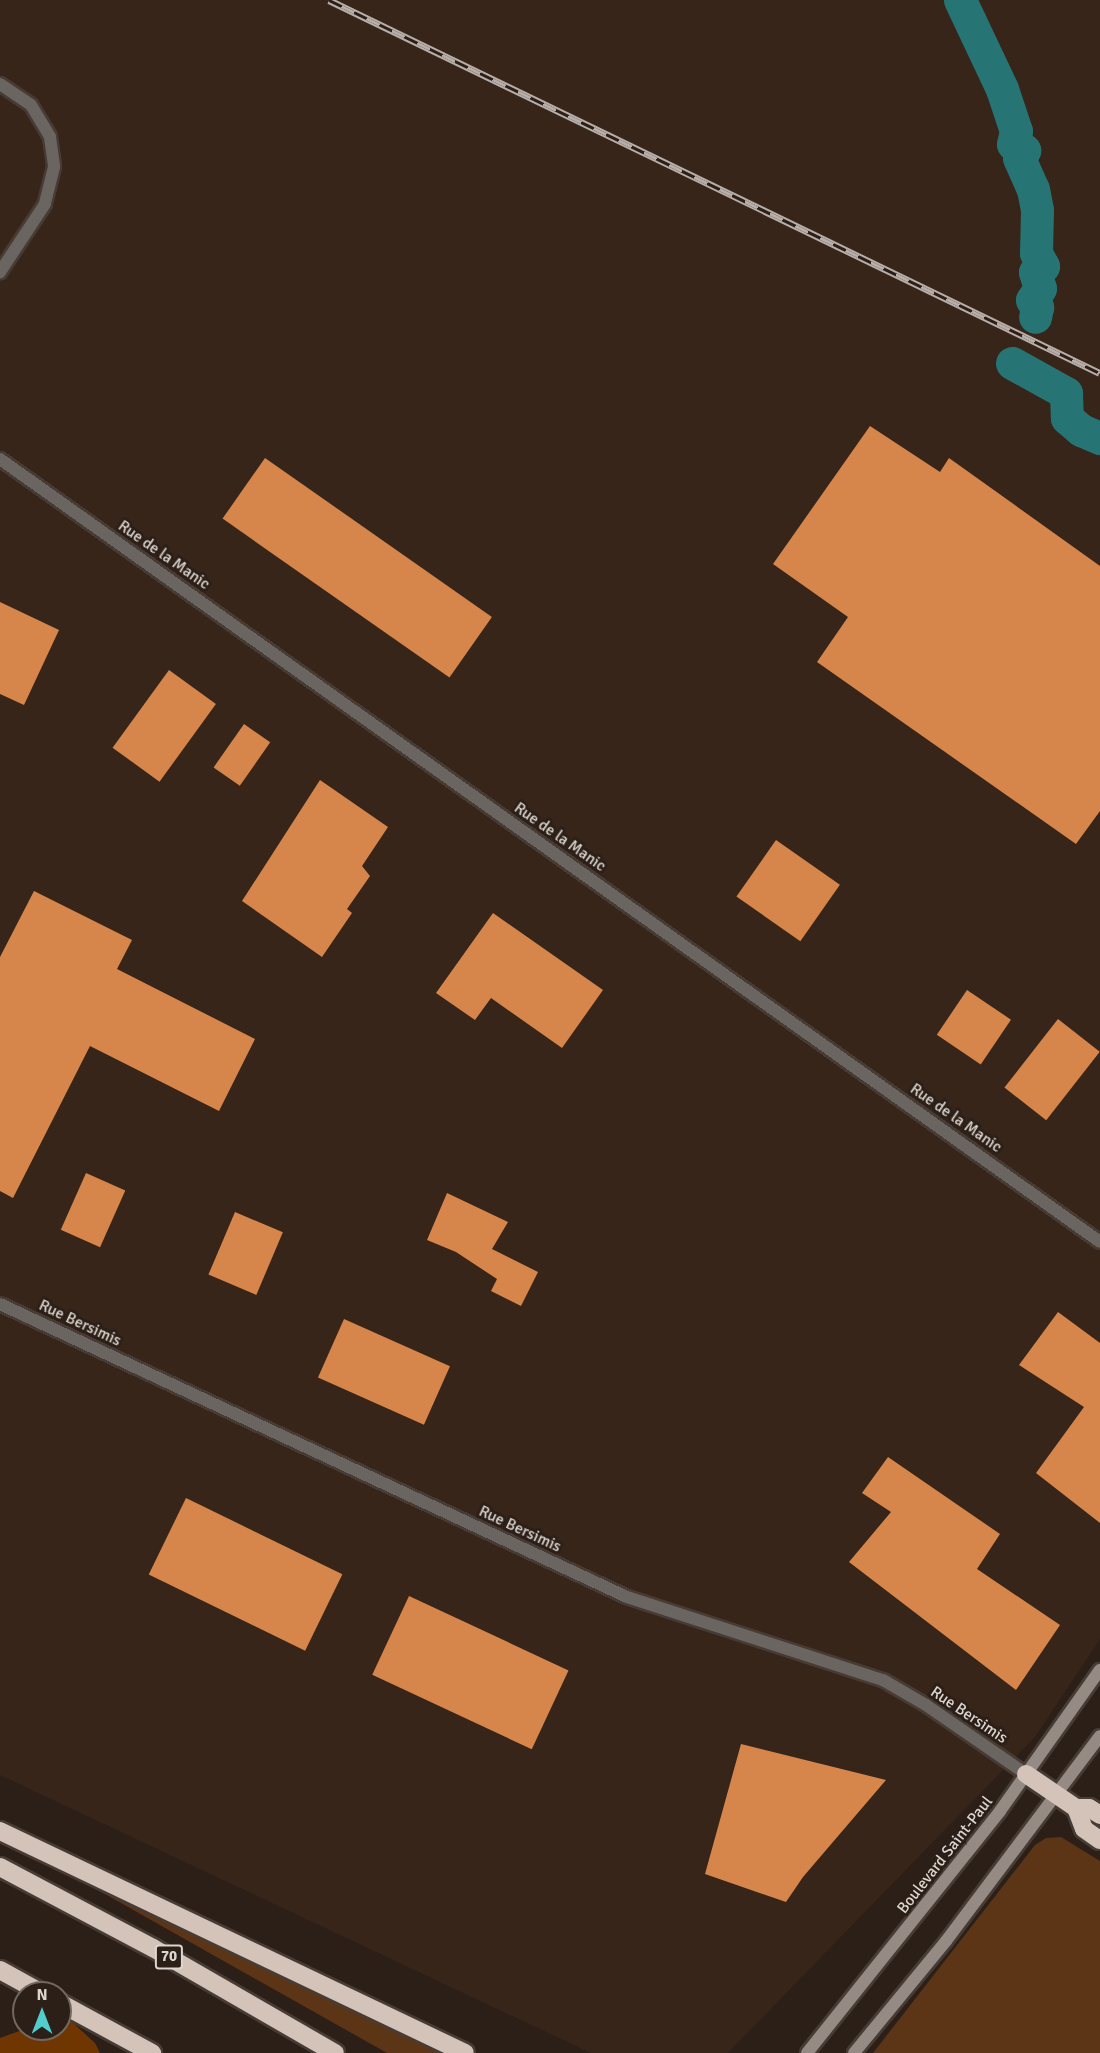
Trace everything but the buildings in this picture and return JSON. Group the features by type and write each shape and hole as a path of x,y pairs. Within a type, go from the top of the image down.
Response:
{"highway":[{"path":"1026,1774 1076,1808 1089,1808 1100,1815"},
{"path":"1076,1808 1084,1829 1100,1840"},
{"path":"0,1831 465,2053"},
{"name":"70","path":"0,1867 162,1953 334,2053"},
{"path":"0,1970 20,1981"},
{"path":"72,2010 152,2053"}],"main road":[{"name":"Boulevard Saint-Paul","path":"807,2053 912,1926 1026,1774 1100,1670"},
{"path":"854,2053 1056,1796 1100,1736"}],"street":[{"path":"0,84 31,105 50,137 54,167 45,204 0,272"},
{"name":"Rue de la Manic","path":"0,459 1100,1242"},
{"name":"Rue Bersimis","path":"0,1304 627,1597 883,1680 926,1705 1026,1774"}],"shaded area":[{"path":"0,0 1100,0 1100,1639 1035,1737 728,2053 591,2053 0,1775"},
{"path":"1061,1837 1100,1861 1100,2053 873,2053 1035,1845 1046,1838"},
{"path":"66,1872 191,1932 443,2053 387,2053"},
{"path":"72,2022 95,2043 100,2053 0,2053 0,2038 12,2034 12,2041 72,2041"}],"waterway":[{"path":"960,0 1002,89 1016,131 1013,144 1024,150 1019,158 1033,189 1037,210 1036,253 1043,266 1035,272 1040,288 1032,300 1037,307 1035,317"},
{"path":"1012,363 1066,393 1067,418 1081,430 1100,438"}],"railway":[{"path":"329,0 1100,373"}]}
